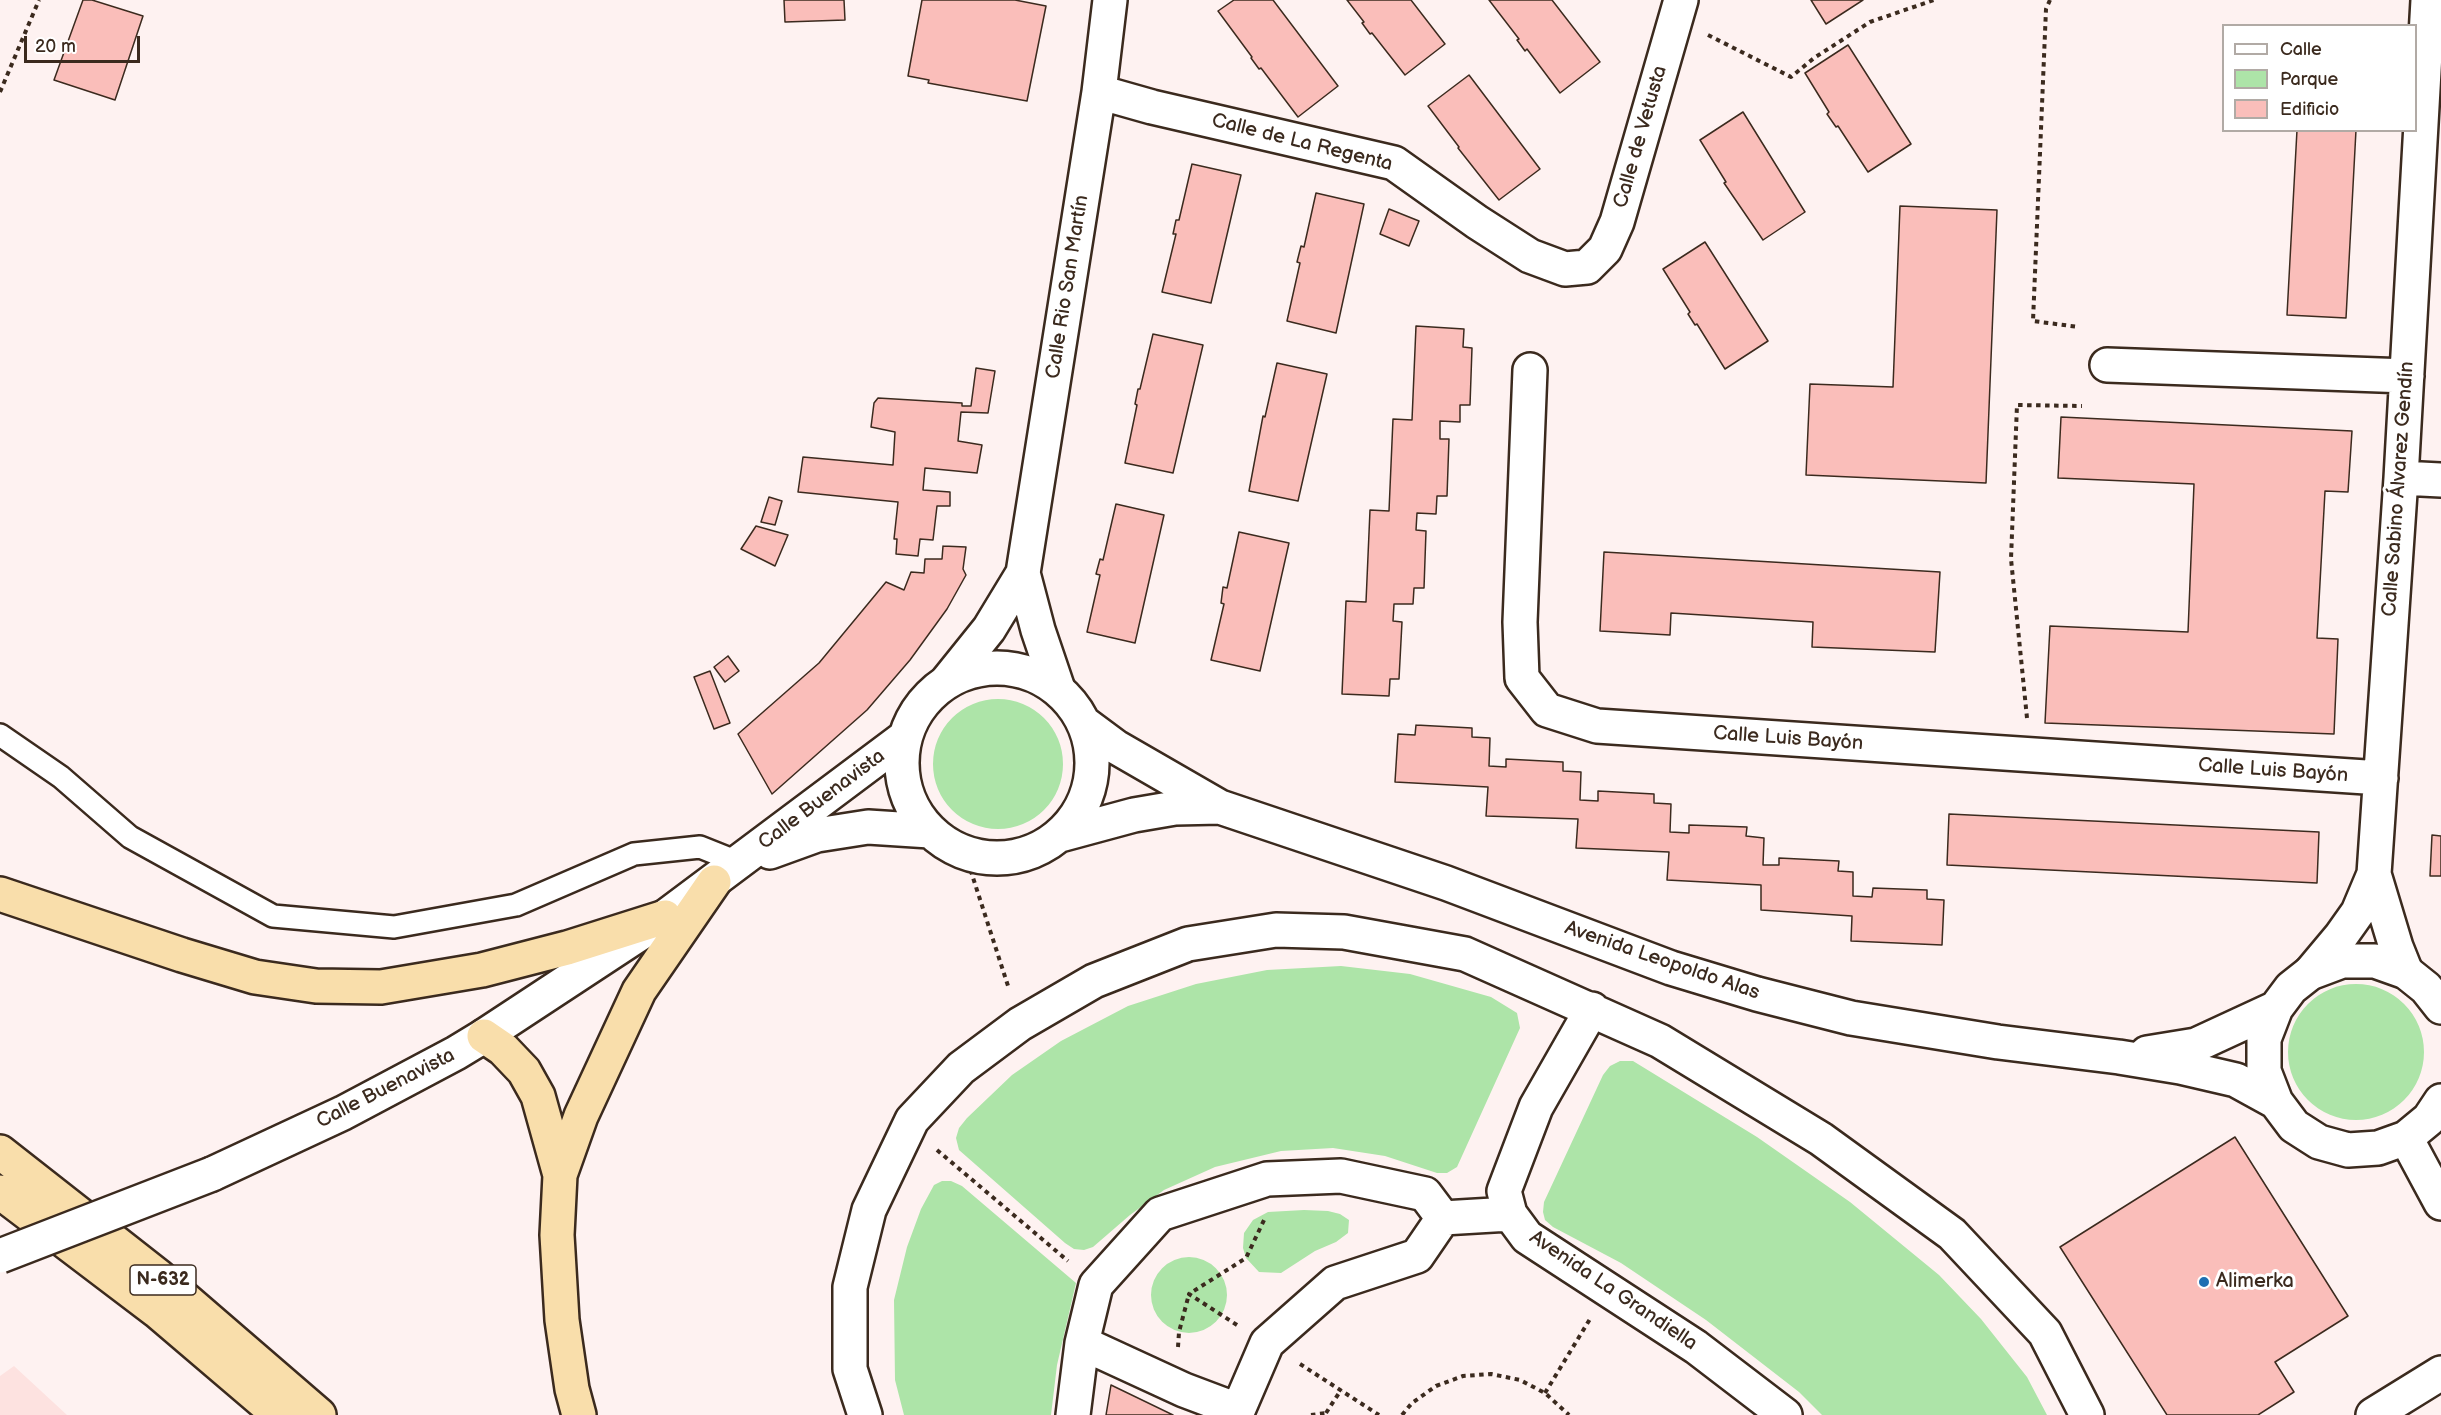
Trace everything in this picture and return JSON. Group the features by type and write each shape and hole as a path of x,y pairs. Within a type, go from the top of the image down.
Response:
{"highway":[{"path":"579,1415 572,1389 562,1320 557,1235 560,1175 581,1116 639,991 727,872"},
{"path":"0,894 182,956 255,977 316,986 381,987 473,972 567,948 665,917"},
{"path":"484,1036 503,1049 524,1071 538,1096 560,1175"},
{"name":"N-632","path":"0,1152 158,1276 319,1415"},
{"path":"0,1192 157,1311 279,1415"}],"street":[{"name":"Calle Rio San Martín","path":"948,680 989,629 1023,573 1099,92 1110,0"},
{"name":"Calle de Vetusta","path":"1587,267 1605,249 1617,222 1681,0"},
{"name":"Calle Sabino Álvarez Gendín","path":"2406,972 2374,874 2401,478 2427,0"},
{"name":"Calle de La Regenta","path":"1099,92 1152,107 1394,163 1477,222 1530,256 1565,269 1587,267"},
{"path":"2107,365 2407,376"},
{"name":"Calle Luis Bayón","path":"1530,370 1520,622 1522,678 1547,710 1597,726 2380,778"},
{"path":"2401,478 2441,480"},
{"name":"Calle Rio San Martín","path":"1023,573 1038,630 1058,689"},
{"path":"1005,668 1034,675 1058,689 1074,705 1085,724 1093,754 1091,784 1080,812 1060,835 1039,849 1015,857 990,858 965,853 946,844 930,831 914,811 904,789 900,764 904,738 913,715 929,695 948,680 975,669 1005,668"},
{"name":"Avenida Leopoldo Alas","path":"1085,724 1116,747 1220,807 1446,883 1671,968 1757,994 1851,1018 1898,1027 2180,1067 2236,1080 2276,1102"},
{"name":"Calle Buenavista","path":"0,1256 212,1174 343,1113 456,1053 665,917 904,738"},
{"name":"Avenida Leopoldo Alas","path":"1060,835 1144,813 1175,808 1220,807"},
{"name":"Calle Buenavista","path":"727,872 817,835 868,827 930,831"},
{"path":"2374,874 2358,912 2341,936 2310,973 2290,988 2276,1008 2264,1039 2264,1071 2276,1102 2294,1126 2319,1142 2348,1150 2378,1148 2406,1138 2429,1119 2441,1101"},
{"path":"865,1415 850,1369 850,1287 869,1210 912,1120 961,1068 1020,1024 1094,981 1188,944 1276,930 1344,932 1465,954 1660,1041 1821,1139 1952,1234 2044,1333 2087,1415"},
{"path":"2310,973 2342,961 2375,961 2406,972 2426,988 2441,1007"},
{"name":"Avenida Leopoldo Alas","path":"2119,1057 2196,1045 2276,1008"},
{"name":"Avenida La Grandiella","path":"1592,1009 1536,1107 1504,1191 1510,1214 1527,1237 1696,1347 1785,1415"},
{"path":"2406,1138 2441,1203"},
{"path":"1073,1415 1082,1343 1096,1285 1160,1214 1266,1179 1341,1176 1425,1194 1443,1218"},
{"path":"1443,1218 1510,1214"},
{"path":"1082,1343 1236,1412 1268,1343 1335,1283 1417,1256 1443,1218"},
{"path":"2373,1415 2441,1373"}],"lane":[{"path":"0,735 61,777 130,837 273,915 394,927 516,904 634,854 700,847 727,872"}],"path":[{"path":"0,92 39,0"},
{"path":"1708,35 1791,76 1814,58 1870,22 1934,0"},
{"path":"2050,0 2045,20 2033,321 2079,327"},
{"path":"2027,723 2011,559 2017,405 2082,406"},
{"path":"965,853 1020,1024"},
{"path":"909,1126 1096,1285"},
{"path":"1184,1390 1188,1373 1178,1352 1179,1332 1189,1294 1246,1258 1268,1212"},
{"path":"1545,1393 1609,1289"},
{"path":"1189,1294 1222,1316"},
{"path":"1402,1415 1412,1403 1436,1386 1463,1376 1491,1374 1520,1380 1545,1393 1569,1415"},
{"path":"1311,1415 1327,1414 1341,1390"}],"shaded area":[{"path":"14,1366 67,1415 0,1415 0,1376"}],"green space":[{"path":"998,699 1023,704 1044,718 1058,739 1063,764 1058,789 1044,810 1023,824 998,829 973,824 952,810 938,789 933,764 938,739 952,718 973,704"},
{"path":"1341,966 1410,974 1491,997 1517,1013 1520,1028 1457,1167 1447,1173 1437,1173 1385,1156 1333,1148 1281,1151 1215,1167 1164,1190 1093,1247 1084,1250 1074,1249 1065,1243 959,1150 956,1138 959,1128 1012,1075 1061,1041 1128,1006 1196,984 1267,970"},
{"path":"2356,984 2382,989 2394,995 2404,1004 2413,1014 2419,1026 2424,1052 2419,1078 2413,1090 2404,1100 2394,1109 2382,1115 2356,1120 2330,1115 2318,1109 2308,1100 2299,1090 2293,1078 2288,1052 2293,1026 2299,1014 2308,1004 2318,995 2330,989"},
{"path":"1620,1061 1633,1061 1757,1137 1850,1202 1939,1275 1981,1319 2027,1377 2047,1415 1822,1415 1799,1392 1706,1320 1621,1263 1553,1227 1545,1220 1544,1202 1603,1075 1610,1066"},
{"path":"942,1181 951,1181 962,1186 1076,1283 1057,1365 1051,1415 904,1415 895,1380 894,1300 907,1247 921,1209 934,1185"},
{"path":"1304,1210 1340,1214 1349,1220 1348,1233 1281,1273 1259,1272 1246,1258 1243,1248 1244,1233 1253,1220 1268,1212"},
{"path":"1182,1257 1196,1257 1210,1263 1221,1274 1227,1288 1224,1310 1216,1322 1196,1333 1182,1333 1168,1327 1157,1316 1151,1302 1151,1288 1157,1274 1168,1263"}],"building":[{"path":"83,0 92,0 143,16 115,100 54,80"},
{"path":"784,0 844,0 845,20 785,22"},
{"path":"922,0 1015,0 1046,6 1027,101 928,83 929,80 908,76"},
{"path":"1234,0 1273,0 1338,86 1298,117 1261,68 1259,69 1218,11"},
{"path":"1347,0 1411,0 1445,44 1405,75 1372,33 1370,34"},
{"path":"1489,0 1552,0 1600,62 1560,93 1527,49 1525,51 1517,40 1519,39"},
{"path":"1811,0 1863,0 1826,24"},
{"path":"1848,45 1911,144 1868,172 1838,126 1836,127 1827,114 1829,112 1805,73"},
{"path":"1469,75 1540,169 1499,200 1428,106"},
{"path":"1743,112 1805,212 1763,240 1724,183 1726,182 1700,140"},
{"path":"2297,132 2356,132 2346,318 2287,315"},
{"path":"1192,164 1241,175 1211,303 1162,292 1176,234 1173,234 1176,220 1179,220"},
{"path":"1316,193 1364,204 1336,333 1287,321 1300,263 1297,262 1301,246 1304,247"},
{"path":"1900,206 1997,210 1986,483 1806,475 1810,384 1893,387"},
{"path":"1389,209 1419,221 1409,246 1380,234"},
{"path":"1705,242 1768,341 1725,369 1697,324 1695,325 1688,314 1690,312 1663,269"},
{"path":"1416,326 1464,329 1463,347 1472,348 1470,405 1460,405 1460,422 1440,421 1440,439 1449,439 1447,496 1437,496 1436,514 1417,513 1416,530 1426,531 1424,588 1414,588 1413,604 1394,604 1393,621 1402,622 1399,679 1390,679 1389,696 1342,694 1346,601 1366,602 1370,510 1389,511 1393,419 1412,420"},
{"path":"1153,334 1203,345 1173,473 1125,463 1138,389 1140,389"},
{"path":"1277,363 1327,374 1298,501 1249,491 1263,416 1265,417"},
{"path":"976,368 995,371 988,413 961,412 958,441 982,445 977,473 925,468 923,490 950,492 950,506 937,506 933,540 920,539 918,556 896,554 897,539 894,539 898,502 798,492 803,457 893,465 895,432 871,427 874,403 878,398 962,403 962,406 971,406"},
{"path":"2061,417 2352,431 2348,492 2325,491 2317,638 2338,639 2334,734 2045,723 2050,626 2188,632 2194,484 2058,478"},
{"path":"769,497 782,501 775,525 761,522"},
{"path":"1116,504 1164,515 1135,643 1087,632 1100,575 1096,574 1100,559 1103,560"},
{"path":"756,526 788,535 775,566 741,549"},
{"path":"1239,532 1289,543 1260,671 1211,660 1224,604 1221,603 1223,587 1227,588"},
{"path":"943,546 966,547 963,569 966,575 947,609 910,660 867,710 772,794 738,734 819,663 886,582 904,590 911,572 924,573 925,559 942,559"},
{"path":"1604,552 1940,572 1935,652 1812,647 1813,622 1671,613 1670,635 1600,631"},
{"path":"728,656 739,671 725,682 714,667"},
{"path":"710,671 730,723 714,729 694,677"},
{"path":"1416,725 1472,728 1472,737 1490,738 1489,766 1506,767 1506,759 1563,762 1563,771 1581,772 1580,800 1598,801 1598,791 1654,794 1654,803 1671,804 1670,832 1689,833 1689,825 1747,827 1746,836 1764,838 1763,865 1779,865 1779,858 1839,861 1838,871 1853,872 1853,896 1872,897 1873,888 1927,890 1927,899 1944,900 1942,945 1851,941 1852,916 1761,910 1761,885 1667,880 1669,852 1576,848 1578,819 1486,816 1488,787 1395,782 1398,734 1415,735"},
{"path":"1949,814 2319,832 2317,883 1947,865"},
{"path":"2432,835 2441,836 2441,876 2430,876"},
{"name":"Alimerka","path":"2235,1137 2348,1316 2275,1362 2294,1392 2258,1415 2167,1415 2060,1247"},
{"path":"1111,1385 1173,1415 1106,1415"}],"place":[{"name":"Alimerka","path":"2204,1282"}]}
